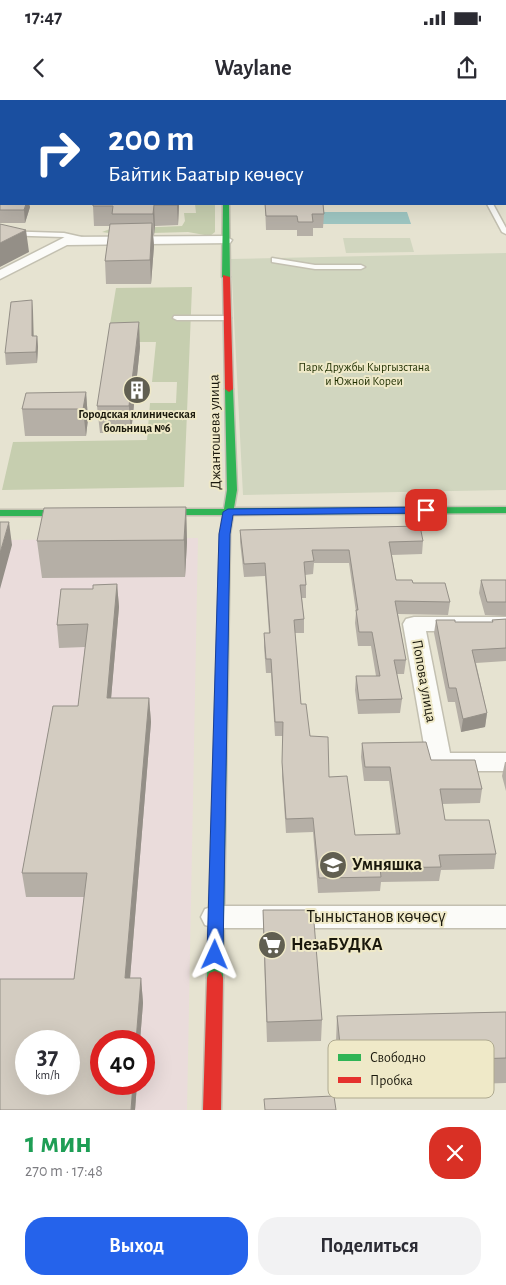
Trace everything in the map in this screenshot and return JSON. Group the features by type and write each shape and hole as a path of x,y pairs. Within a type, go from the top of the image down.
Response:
{"street":[{"name":"Джантошева улица","path":"212,1110 224,534 232,490 225,238 226,205"},
{"path":"0,275 65,241 225,238"},
{"path":"139,512 506,510"},
{"path":"0,513 89,513"},
{"name":"Попова улица","path":"506,624 414,624 439,762 506,762"},
{"name":"Тыныстанов көчөсү","path":"216,917 506,917"}],"lane":[{"path":"491,205 505,232"},
{"path":"0,233 64,235 70,238 225,238"},
{"path":"275,260 315,267 361,267"},
{"path":"177,318 227,318"}],"shaded area":[{"path":"198,538 187,1110 0,1110 0,540"}],"green space":[{"path":"195,205 215,205 215,232 210,236 188,232 116,234 102,232 110,229 182,226 185,221 184,213 196,213"},
{"path":"343,238 410,238 414,252 346,253"},
{"name":"Парк Дружбы Кыргызстана и Южной Кореи","path":"506,253 506,490 243,495 231,259"},
{"path":"192,287 184,487 2,490 13,442 147,440 150,403 176,403 177,382 152,382 156,342 107,342 116,288"}],"water":[{"path":"319,212 407,212 411,224 289,224"}],"building":[{"path":"0,205 26,205 24,210 0,210"},
{"path":"154,205 153,214 112,214 113,206 93,206"},
{"path":"265,205 323,205 324,214 312,214 313,222 298,222 297,216 266,216"},
{"path":"152,223 150,260 105,261 110,224"},
{"path":"0,224 26,230 0,243"},
{"path":"32,300 32,336 37,336 36,352 5,353 11,302"},
{"path":"139,322 129,406 97,406 110,323"},
{"path":"86,392 83,409 22,409 26,393"},
{"path":"186,507 184,540 37,541 44,508"},
{"path":"0,522 9,522 0,553"},
{"path":"420,526 423,541 389,542 396,580 412,580 413,583 445,583 450,602 395,601 406,660 394,660 402,699 359,700 356,676 380,676 372,632 359,632 356,610 358,610 349,550 312,550 314,561 304,562 306,585 300,585 304,619 294,620 301,704 306,704 310,736 328,737 329,777 347,776 355,835 400,834 390,767 365,767 362,743 426,742 431,760 475,760 482,789 440,789 445,820 489,820 496,854 439,855 441,867 380,868 381,877 319,878 313,818 286,819 282,762 283,722 275,722 271,659 266,659 264,633 270,633 265,563 244,564 240,530"},
{"path":"481,580 506,580 506,602 487,602"},
{"path":"117,584 107,698 149,698 125,978 141,978 137,1030 90,1030 90,1095 132,1095 131,1110 0,1110 0,979 74,979 87,873 22,873 53,706 78,706 88,624 57,625 61,589 93,589 93,585"},
{"path":"506,619 506,648 472,650 487,713 463,719 456,688 449,688 436,620 493,622 492,620"},
{"path":"263,910 313,910 322,1020 267,1022"},
{"path":"506,1012 506,1058 494,1058 494,1040 340,1040 337,1016"},
{"path":"328,1096 328,1098 334,1098 336,1110 265,1110 264,1099"}],"traffic: fast":[{"path":"226,205 226,277"},
{"path":"215,978 225,534 232,490 229,389"},
{"path":"148,512 506,510"},
{"path":"0,513 80,513"}],"traffic: jam":[{"path":"226,277 229,389"},
{"path":"212,1110 215,978"}],"place":[{"name":"Городская клиническая больница №6","path":"137,390"},
{"name":"Умняшка","path":"333,865"},
{"name":"НезаБУДКА","path":"272,945"}],"route":[{"path":"215,955 224,534 228,512 426,510"}]}
